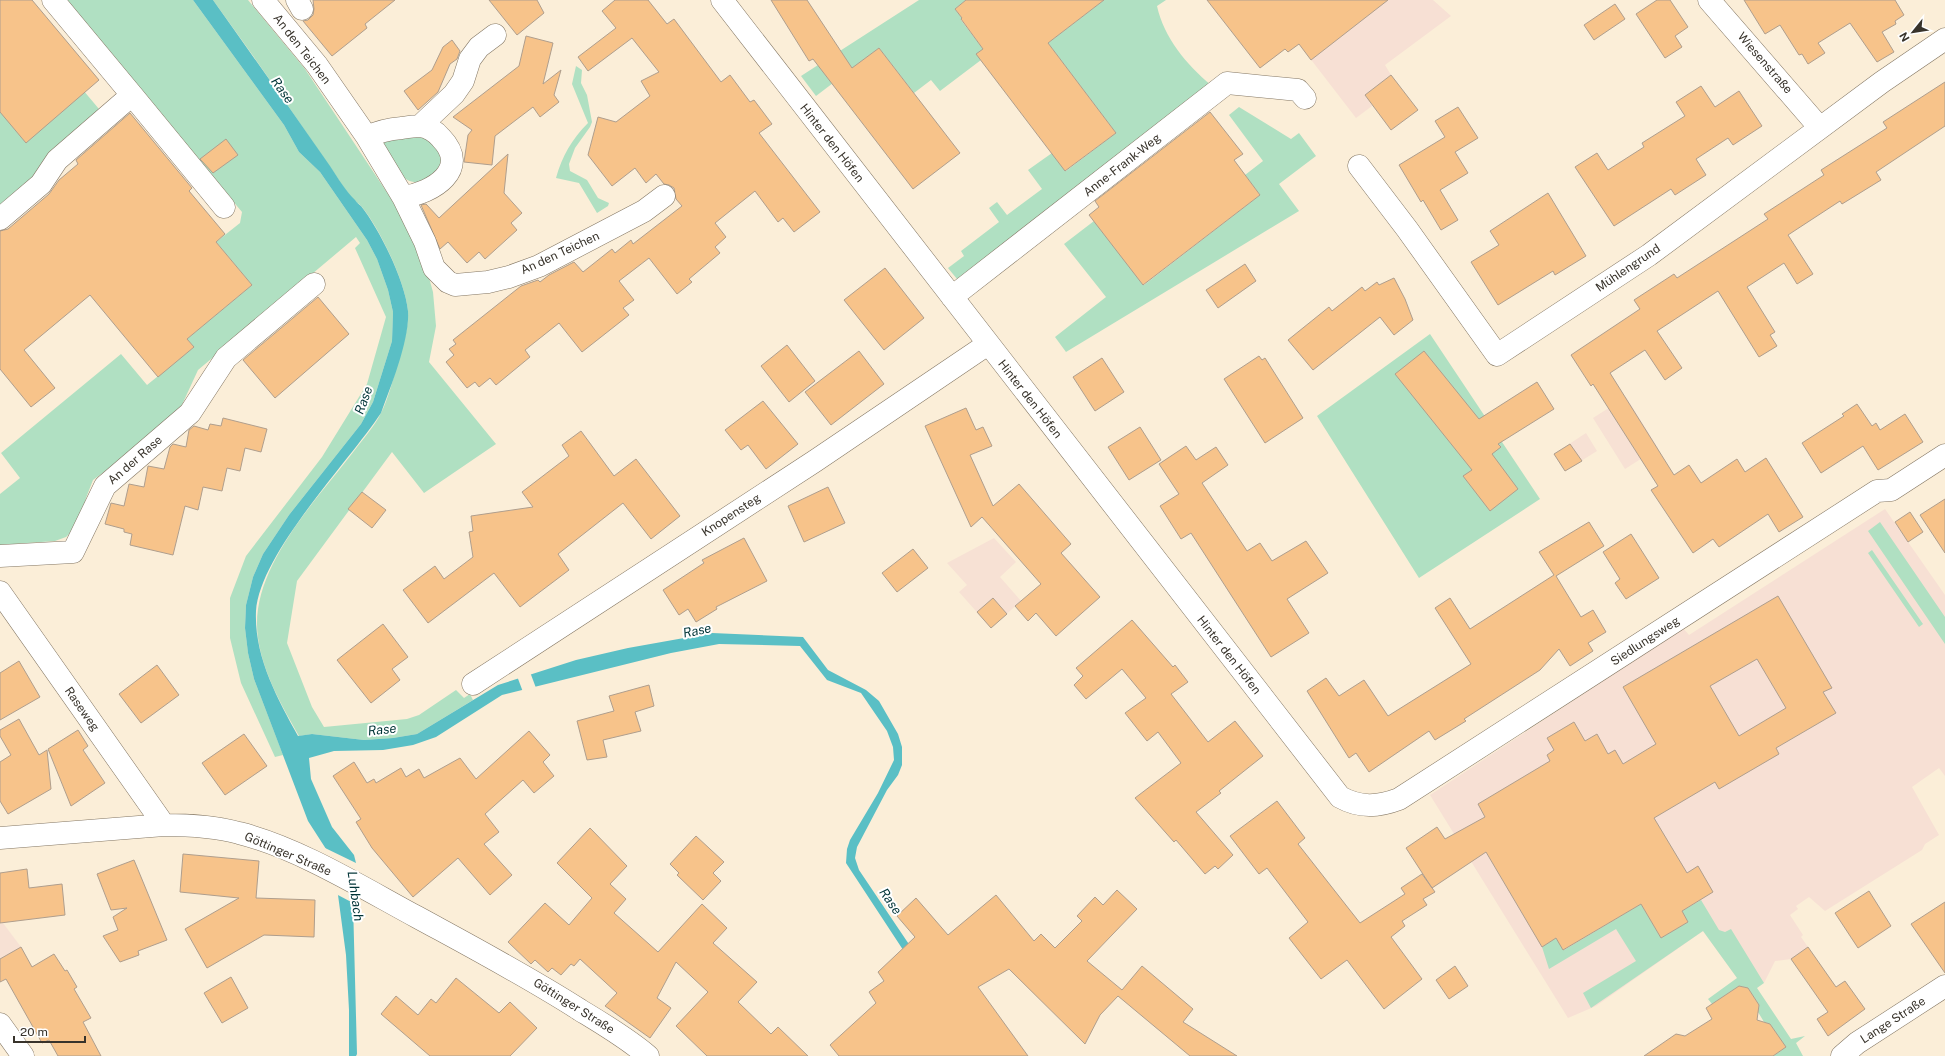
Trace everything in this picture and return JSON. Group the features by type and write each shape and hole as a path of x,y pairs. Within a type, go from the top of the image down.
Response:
{"street":[{"path":"53,0 224,207"},
{"name":"An den Teichen","path":"264,0 317,65 367,137 404,197 425,242 434,268 448,282 455,285 469,285 509,277 559,256 644,211 664,196"},
{"name":"Hinter den Höfen","path":"722,0 1340,797"},
{"name":"Wiesenstraße","path":"1709,0 1820,128"},
{"path":"420,126 454,94 463,80 470,59 479,47 495,35"},
{"name":"Mühlengrund","path":"1359,166 1497,354 1649,255 1882,82 1945,40"},
{"name":"Anne-Frank-Weg","path":"952,297 1228,82 1298,90 1305,98"},
{"path":"0,219 41,184 57,160 132,95"},
{"path":"367,137 377,131 420,126 429,128 438,134 450,149 452,158 451,166 443,181 435,187 415,196 404,197"},
{"name":"An der Rase","path":"0,556 72,552 105,486 190,412 226,358 314,284"},
{"name":"Knopensteg","path":"473,684 815,461 988,344"},
{"name":"Siedlungsweg","path":"1340,797 1351,803 1366,805 1384,804 1399,799 1877,491 1891,490 1945,455"},
{"name":"Raseweg","path":"0,592 164,825"},
{"name":"Göttinger Straße","path":"0,838 164,825 210,826 263,840 313,862 365,889 532,980 631,1042 648,1056"},
{"name":"Lange Straße","path":"1842,1056 1857,1043 1945,986"},
{"path":"0,1024 23,1056"}],"shaded area":[{"path":"1328,0 1433,0 1451,16 1385,65 1391,75 1365,95 1372,106 1356,118 1299,44 1288,52 1266,25"},
{"path":"1626,397 1658,448 1625,469 1593,418"},
{"path":"1586,433 1597,451 1565,471 1554,454"},
{"path":"1885,509 1945,595 1945,776 1939,768 1912,787 1939,835 1925,844 1922,850 1825,911 1809,897 1796,906 1798,909 1790,915 1803,935 1801,937 1808,947 1791,959 1775,961 1764,983 1740,982 1703,931 1596,1006 1568,1018 1430,795 1683,628 1689,635"},
{"path":"994,538 1016,562 1000,577 1021,601 991,628 959,592 967,585 947,563"},
{"path":"3,923 21,947 31,965 0,982 0,924"}],"green space":[{"path":"0,0 5,0 13,7 99,109 50,157 37,175 0,212"},
{"path":"64,0 193,0 284,125 299,152 320,172 367,240 377,259 388,290 393,312 392,341 373,402 361,424 289,515 263,554 253,577 246,605 245,628 248,653 254,679 283,755 275,757 241,683 230,638 230,598 246,556 322,457 367,384 386,317 355,248 360,243 356,237 198,370 175,420 93,480 86,498 79,524 66,537 55,541 0,545 0,494 20,478 1,453 121,354 147,385 194,347 187,339 252,285 216,242 240,223 242,212"},
{"path":"213,0 248,0 305,69 390,197 421,249 433,292 436,326 429,362 496,444 424,493 392,452 297,581 287,643 312,707 324,727 407,719 419,715 456,690 464,698 470,694 473,700 417,734 393,738 364,740 312,734 299,736 274,689 260,651 258,638 258,613 263,587 274,562 288,538 321,492 368,433 381,413 390,391 404,340 408,311 406,299 397,271 376,228 360,205 345,189"},
{"path":"919,0 966,0 955,9 962,18 961,20 983,49 981,60 940,91 931,80 914,93 879,48 816,96 801,76"},
{"path":"1104,0 1166,0 1157,6 1165,29 1185,60 1211,85 957,279 948,268 964,256 961,251 999,222 989,208 997,202 1007,215 1042,189 1028,170 1052,153 1066,171 1116,133 1048,43"},
{"path":"576,66 582,70 581,83 587,95 592,122 575,148 569,164 570,171 587,180 598,198 609,203 608,206 597,213 579,183 556,178 561,162 568,148 588,123 572,84"},
{"path":"1239,107 1291,139 1299,133 1316,156 1279,184 1299,211 1066,352 1055,337 1106,297 1064,244 1094,221 1144,285 1260,195 1245,175 1263,161 1229,115"},
{"path":"416,136 429,138 443,159 440,172 426,180 412,182 403,177 382,141"},
{"path":"1430,334 1540,499 1419,578 1317,416"},
{"path":"1880,522 1945,617 1945,644 1868,531"},
{"path":"1872,550 1923,624 1919,627 1868,553"},
{"path":"1701,900 1719,930 1725,932 1731,929 1764,983 1757,988 1791,1039 1805,1036 1796,1043 1803,1056 1773,1056 1782,1050 1783,1043 1770,1024 1764,1022 1758,1012 1759,1005 1748,988 1739,986 1712,1004 1708,999 1737,978 1703,931 1591,1008 1583,993 1636,961 1616,929 1549,969 1542,947 1556,938 1564,950 1641,904 1661,938 1688,922 1682,911"}],"water":[{"path":"193,0 213,0 345,188 368,216 376,228 397,271 406,299 408,311 408,322 403,348 381,413 289,536 273,563 261,588 256,611 256,628 263,660 275,692 298,736 312,734 364,740 393,738 417,734 498,685 576,660 628,648 712,633 803,637 828,670 866,690 879,701 898,734 902,747 902,765 898,775 887,790 857,847 855,858 859,870 937,986 911,962 846,863 847,849 850,840 878,793 894,760 893,747 887,731 861,693 827,680 800,646 719,644 671,653 502,695 436,737 413,745 383,750 334,751 309,758 311,779 332,827 354,855 356,863 353,903 357,1054 356,1056 349,1056 349,1010 346,955 338,895 326,849 308,821 254,679 248,653 245,628 246,605 253,577 263,554 289,515 361,424 373,402 392,341 393,312 388,290 377,259 367,240 320,172 299,152 284,125"}],"pier":[{"path":"530,672 536,688 523,692 517,676"},
{"path":"323,847 356,863 355,904 336,894"}],"building":[{"path":"0,0 32,0 99,80 26,143 0,112"},
{"path":"313,0 395,0 365,24 367,28 332,56 303,21 308,20 313,15"},
{"path":"489,0 537,0 544,13 517,35"},
{"path":"615,0 648,0 667,24 674,19 721,82 730,75 750,102 754,100 772,124 759,133 820,212 794,232 783,218 778,222 755,191 715,223 726,237 715,247 720,253 689,279 692,282 677,294 649,258 619,281 634,300 623,308 629,315 582,352 559,323 525,350 530,357 496,385 490,378 479,387 475,382 467,388 446,362 454,355 449,349 456,344 453,340 521,286 538,280 540,282 549,275 574,262 583,272 612,249 615,253 631,240 633,244 682,206 676,199 674,188 664,184 656,174 646,183 635,168 612,186 588,155 598,117 616,122 650,96 641,81 659,72 632,38 588,71 578,57 616,28 602,11"},
{"path":"771,0 807,0 852,68 879,48 960,153 913,189 813,59 809,61"},
{"path":"966,0 1104,0 1048,43 1116,133 1065,171 976,54 983,49 955,9"},
{"path":"1207,0 1388,0 1311,60 1299,44 1288,52 1285,49 1260,68"},
{"path":"1657,0 1670,0 1688,27 1675,36 1682,47 1665,58 1636,14"},
{"path":"1744,0 1895,0 1904,15 1895,21 1896,24 1882,32 1894,52 1877,62 1850,23 1818,43 1825,53 1808,64 1802,54 1799,55 1780,25 1765,34"},
{"path":"1615,4 1625,19 1594,40 1584,25"},
{"path":"526,36 553,43 543,84 561,70 554,95 559,102 540,117 533,107 495,136 492,165 464,162 468,135 472,130 453,117 519,66"},
{"path":"452,40 460,51 457,59 450,64 438,92 418,110 404,91 432,70 443,47"},
{"path":"1391,75 1418,110 1391,130 1365,95"},
{"path":"1945,82 1945,126 1876,172 1881,180 1842,204 1840,201 1788,235 1813,274 1797,284 1784,263 1747,287 1775,332 1770,335 1777,346 1759,357 1718,291 1657,331 1682,368 1665,380 1645,350 1610,373 1674,475 1689,465 1701,483 1737,459 1745,472 1766,458 1803,517 1779,532 1768,514 1719,547 1713,539 1693,553 1651,490 1658,486 1593,384 1591,386 1571,355 1640,309 1634,300 1674,274 1677,278 1768,219 1764,214 1824,175 1821,170 1887,128 1883,122"},
{"path":"1701,86 1715,107 1739,91 1762,126 1733,145 1728,138 1696,159 1706,175 1675,195 1671,189 1614,226 1575,167 1597,153 1608,170 1644,147 1642,143 1685,116 1676,102"},
{"path":"1458,107 1478,138 1455,152 1468,173 1440,190 1458,220 1441,230 1423,200 1421,202 1399,165 1445,137 1435,121"},
{"path":"1210,112 1243,154 1234,160 1260,195 1143,285 1089,215 1099,207 1095,201"},
{"path":"130,113 192,188 189,191 225,234 216,242 252,285 187,339 194,347 158,377 90,295 24,350 55,388 31,407 0,369 0,231 8,229 49,194 59,180 78,164 76,160"},
{"path":"226,139 238,155 213,173 200,159"},
{"path":"508,154 504,193 522,213 511,223 517,230 485,259 479,252 467,263 448,242 440,249 421,205 426,204 439,218"},
{"path":"1548,193 1586,256 1555,275 1553,271 1498,305 1471,262 1499,245 1490,231"},
{"path":"1245,264 1256,281 1218,308 1206,290"},
{"path":"885,268 924,318 884,350 844,300"},
{"path":"1394,278 1405,299 1413,320 1394,335 1380,317 1313,370 1288,340 1329,307 1332,311 1362,287 1365,291 1377,282 1379,285"},
{"path":"318,297 349,334 275,398 243,360"},
{"path":"787,345 815,381 789,402 761,366"},
{"path":"859,351 884,384 831,425 805,392"},
{"path":"1424,351 1479,419 1537,382 1554,409 1498,444 1501,447 1492,454 1518,489 1490,511 1463,476 1472,470 1395,374"},
{"path":"1259,356 1262,360 1265,358 1303,418 1265,443 1224,379"},
{"path":"1102,358 1124,392 1095,411 1073,377"},
{"path":"763,401 798,444 766,469 748,445 741,450 725,430"},
{"path":"1857,404 1872,426 1876,423 1880,430 1905,414 1923,442 1878,470 1863,446 1821,473 1802,443 1844,416 1842,414"},
{"path":"966,408 976,430 983,427 992,446 970,455 993,506 1019,484 1071,544 1061,553 1100,597 1056,636 1036,613 1028,621 1015,606 1041,584 982,517 971,527 925,426"},
{"path":"223,418 267,429 261,452 245,448 240,471 227,468 222,491 203,487 198,510 185,506 173,555 130,545 132,534 124,532 124,529 105,524 111,503 124,506 129,484 144,487 148,466 164,469 170,447 173,444 186,447 189,430 194,426 208,430 210,424 221,426"},
{"path":"1140,427 1161,460 1129,480 1108,447"},
{"path":"581,431 614,476 636,459 680,516 651,539 623,503 558,554 569,570 520,607 494,573 428,623 403,590 435,566 444,579 473,557 469,532 473,531 471,516 533,507 522,492 569,456 562,445"},
{"path":"1570,444 1582,461 1565,471 1554,454"},
{"path":"1186,446 1196,460 1216,447 1228,465 1202,483 1247,551 1260,543 1272,561 1306,541 1328,573 1287,599 1309,633 1271,657 1191,533 1181,539 1160,506 1179,494 1159,464"},
{"path":"828,487 845,523 804,542 788,506"},
{"path":"362,492 386,510 372,528 348,509"},
{"path":"1945,499 1945,553 1920,515"},
{"path":"1910,512 1923,532 1908,542 1895,522"},
{"path":"1589,522 1604,546 1556,576 1581,617 1593,610 1606,632 1588,643 1593,651 1570,666 1559,649 1540,670 1464,719 1466,721 1435,740 1429,731 1369,772 1356,753 1349,758 1307,691 1326,678 1339,696 1364,680 1388,716 1471,664 1435,608 1450,598 1470,629 1554,575 1539,552"},
{"path":"1631,534 1659,578 1626,599 1615,583 1620,579 1603,552"},
{"path":"744,538 767,581 716,607 717,609 696,622 688,609 679,615 663,590 704,563 702,560"},
{"path":"913,549 928,568 897,592 882,573"},
{"path":"1778,596 1832,688 1823,692 1836,713 1776,748 1779,754 1719,789 1715,782 1654,818 1687,873 1698,866 1713,892 1682,911 1688,922 1661,938 1641,904 1563,950 1556,938 1542,947 1486,852 1432,888 1406,848 1437,827 1445,839 1485,817 1478,804 1550,761 1547,755 1554,750 1547,738 1574,722 1585,741 1597,734 1608,754 1615,750 1623,764 1656,744 1623,687","holes":["1757,659 1786,708 1739,736 1710,686"]},
{"path":"993,598 1007,614 991,628 977,612"},
{"path":"1132,620 1173,667 1175,665 1188,682 1171,694 1208,742 1235,721 1263,756 1219,791 1221,793 1196,812 1233,855 1218,869 1215,866 1205,874 1176,840 1174,842 1135,798 1181,763 1158,732 1147,741 1125,713 1146,698 1122,669 1086,699 1074,685 1083,676 1076,668"},
{"path":"383,624 408,657 392,669 400,680 371,703 337,660"},
{"path":"19,661 40,697 0,720 0,673"},
{"path":"157,665 179,695 141,723 119,694"},
{"path":"649,685 654,706 635,712 641,731 603,740 607,757 587,760 577,721 614,711 609,696"},
{"path":"19,719 39,755 47,750 51,789 8,814 0,801 0,762 11,755 0,736 0,730"},
{"path":"78,730 88,746 83,750 105,783 71,806 48,749"},
{"path":"529,731 550,755 543,762 554,776 534,793 523,780 485,814 499,832 484,844 512,875 490,895 458,858 413,897 372,848 356,822 361,819 333,776 354,762 367,783 374,779 376,783 401,768 406,777 419,769 424,778 460,758 476,779"},
{"path":"244,734 267,766 225,795 202,763"},
{"path":"1277,801 1305,838 1298,844 1360,923 1405,894 1401,888 1422,874 1435,892 1423,899 1427,905 1402,921 1405,926 1391,937 1422,979 1384,1009 1347,960 1321,979 1289,938 1308,922 1267,868 1259,874 1230,836"},
{"path":"590,828 627,866 610,884 626,899 614,913 658,952 702,904 727,928 713,943 757,982 738,1002 771,1034 778,1027 808,1056 707,1056 676,1026 708,992 676,962 657,998 671,1008 650,1038 605,1006 617,993 580,959 574,966 571,964 561,975 552,968 548,972 535,960 531,964 508,942 545,903 569,925 592,898 557,863"},
{"path":"696,836 724,862 713,873 721,881 703,900 677,875 679,873 670,864"},
{"path":"183,854 259,861 256,898 315,900 314,937 264,935 207,968 185,929 239,898 180,892"},
{"path":"134,860 167,940 138,951 139,955 120,962 103,936 118,930 113,917 127,908 111,910 97,874"},
{"path":"27,869 29,888 62,884 65,915 0,923 0,873"},
{"path":"1117,890 1137,909 1087,961 1122,990 1142,966 1193,1009 1183,1022 1237,1056 1190,1056 1118,996 1100,1015 1085,1044 1009,969 978,987 1028,1056 839,1056 830,1045 876,1003 869,992 884,981 878,972 915,937 897,916 916,898 948,935 996,895 1034,941 1041,934 1055,948 1082,921 1077,916 1095,897 1103,905"},
{"path":"1869,891 1891,926 1858,948 1835,913"},
{"path":"1945,902 1945,973 1911,924"},
{"path":"21,947 32,967 54,954 65,971 67,970 77,987 74,989 91,1018 83,1022 101,1056 58,1056 49,1040 42,1043 6,979 0,982 0,959"},
{"path":"1808,947 1836,987 1845,981 1865,1009 1828,1036 1817,1019 1828,1012 1791,959"},
{"path":"1455,966 1468,986 1449,999 1436,980"},
{"path":"231,977 248,1008 222,1023 204,993"},
{"path":"456,978 499,1013 510,1002 537,1028 510,1056 430,1056 381,1014 396,996 418,1015 431,999 436,1003"},
{"path":"1739,986 1748,988 1759,1005 1757,1020 1770,1024 1786,1047 1773,1056 1644,1056 1676,1034 1685,1036 1712,1019 1706,1008"}],"water label":[{"name":"Rase","path":"283,90"},
{"name":"Rase","path":"363,400"},
{"name":"Rase","path":"697,630"},
{"name":"Rase","path":"382,729"},
{"name":"Luhbach","path":"356,896"},
{"name":"Rase","path":"891,901"}]}
